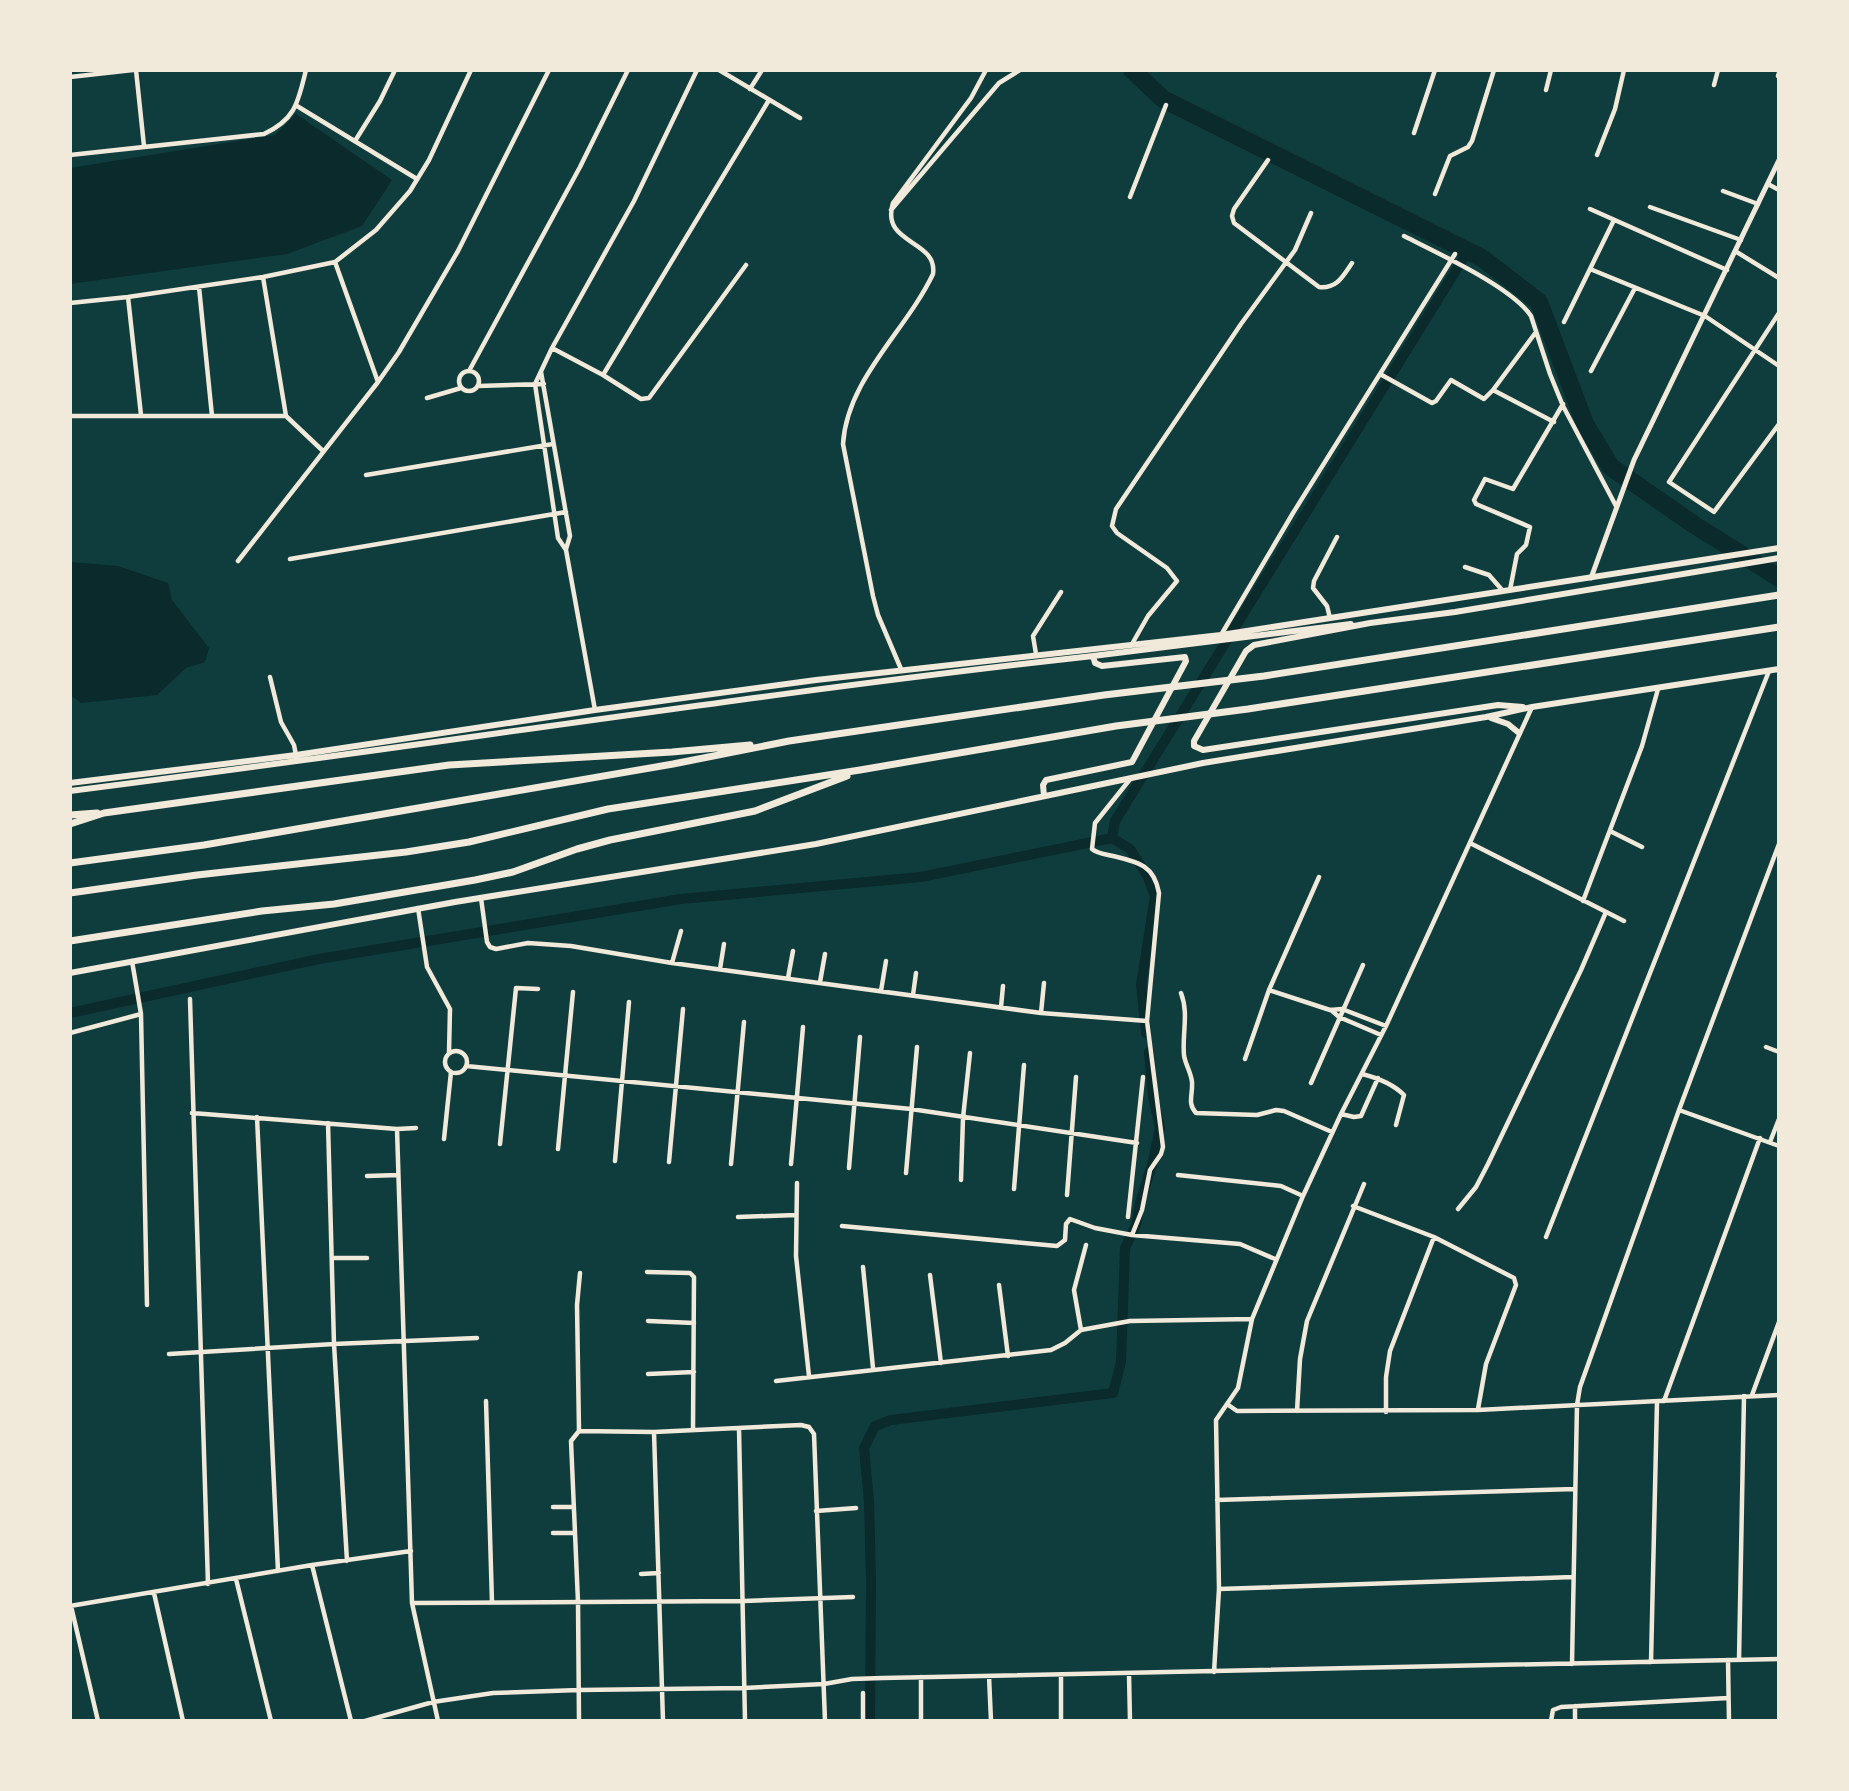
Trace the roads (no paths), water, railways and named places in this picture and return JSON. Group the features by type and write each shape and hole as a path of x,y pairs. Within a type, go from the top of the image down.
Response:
{"highway":[{"path":"70,863 218,843 646,769 789,741 1134,691 1264,676 1779,595"},
{"path":"70,893 197,875 419,850 469,842 608,809 860,770 1116,726 1248,709 1779,627"},
{"path":"70,815 104,813 449,765 672,752 789,741"},
{"path":"70,942 262,911 334,904 513,872 610,840 755,811 860,770"},
{"path":"70,824 104,813"}],"main road":[{"path":"70,791 301,762 769,695 1220,638 1330,618 1779,548"},
{"path":"1254,633 1370,623 1455,612 1779,558"},
{"path":"1370,623 1250,647 1194,741 1194,746 1203,750 1499,705 1532,707"},
{"path":"70,783 296,755 595,710 901,669 1220,638"},
{"path":"1044,796 1043,785 1046,780 1132,762 1186,661 1185,657 1102,666 1095,663 1093,656"},
{"path":"70,973 418,908 816,844 1203,763 1486,717 1532,707 1779,669"},
{"path":"1486,717 1508,723 1519,733"}],"street":[{"path":"70,77 134,70 144,146"},
{"path":"70,155 264,134 283,123 298,106 306,70"},
{"path":"355,141 380,101 395,70"},
{"path":"70,303 200,287 335,262 376,230 411,191 471,70"},
{"path":"238,561 399,352 458,251 549,70"},
{"path":"461,388 458,382 460,375 469,371 580,167 628,70"},
{"path":"595,710 566,550 558,538 535,384 552,348 634,201 698,70"},
{"path":"719,70 800,118"},
{"path":"750,89 762,70"},
{"path":"901,669 878,615 843,444 846,416 933,274 930,259 892,225 890,211 895,197 971,98 986,70"},
{"path":"890,211 999,83 1020,70"},
{"path":"1414,133 1436,70"},
{"path":"1435,194 1450,156 1468,147 1472,141 1494,70"},
{"path":"1546,90 1551,70"},
{"path":"1597,155 1615,109 1624,70"},
{"path":"1714,85 1718,70"},
{"path":"603,375 769,100"},
{"path":"1130,197 1166,105"},
{"path":"298,106 417,179"},
{"path":"932,150 939,155"},
{"path":"1268,160 1234,209 1232,220 1285,264 1313,284 1324,288 1338,283 1352,263"},
{"path":"1591,578 1634,460 1779,160"},
{"path":"1768,184 1779,190"},
{"path":"1723,191 1758,204"},
{"path":"1650,207 1741,240"},
{"path":"1590,209 1727,270"},
{"path":"1132,645 1154,609 1177,581 1167,568 1117,534 1111,521 1116,509 1302,239 1311,213"},
{"path":"1564,322 1614,220"},
{"path":"1404,236 1463,267 1527,309 1563,405 1616,506"},
{"path":"1735,251 1779,278"},
{"path":"1220,638 1279,536 1455,254"},
{"path":"335,262 378,382"},
{"path":"552,348 603,375 641,400 649,398 746,265"},
{"path":"1590,269 1705,316 1779,366"},
{"path":"263,277 286,416 323,451"},
{"path":"200,287 212,415"},
{"path":"1591,371 1636,288"},
{"path":"128,297 141,415"},
{"path":"1779,313 1669,482 1714,512 1779,424"},
{"path":"1381,374 1432,403 1451,380 1484,399 1536,332"},
{"path":"469,371 477,376 478,386"},
{"path":"541,372 570,536 566,550"},
{"path":"428,398 461,388 468,391 478,386 544,384"},
{"path":"1493,390 1553,422"},
{"path":"1465,567 1489,575 1507,591 1517,554 1526,545 1530,527 1476,504 1474,500 1485,479 1513,489 1542,436 1553,422 1558,408 1563,405"},
{"path":"70,416 286,416"},
{"path":"366,475 553,444"},
{"path":"290,559 566,512"},
{"path":"1330,618 1327,606 1313,588 1337,537"},
{"path":"1036,654 1033,636 1061,592"},
{"path":"1546,1237 1769,670"},
{"path":"270,677 281,722 294,745 296,755"},
{"path":"1583,901 1642,747 1658,689"},
{"path":"1214,1672 1219,1589 1216,1420 1238,1388 1252,1319 1275,1259 1532,707"},
{"path":"1132,778 1095,823 1092,845 1095,853 1112,855 1145,866 1157,882 1147,1021 1163,1147 1150,1170 1142,1210 1132,1236"},
{"path":"1610,831 1642,847"},
{"path":"1469,843 1624,921"},
{"path":"1572,1664 1577,1405 1585,1371 1779,844"},
{"path":"1245,1059 1269,990 1319,877"},
{"path":"481,898 487,942 490,947 496,949 528,943 571,946 720,970 1041,1013 1147,1021"},
{"path":"418,908 426,964 450,1009 449,1053 444,1062 451,1072 444,1139"},
{"path":"1458,1209 1476,1187 1488,1164 1606,912"},
{"path":"672,963 681,931"},
{"path":"720,970 724,944"},
{"path":"788,978 793,951"},
{"path":"820,982 825,954"},
{"path":"132,961 141,1014 147,1305"},
{"path":"881,991 886,961"},
{"path":"1311,1083 1363,965"},
{"path":"913,995 916,973"},
{"path":"1041,1013 1044,983"},
{"path":"1001,1007 1003,986"},
{"path":"500,1144 516,988 538,989"},
{"path":"1269,990 1330,1010 1339,1017 1381,1035"},
{"path":"558,1149 573,992"},
{"path":"1181,993 1185,1004 1184,1053 1192,1086 1191,1106 1196,1113 1257,1115 1276,1110 1284,1111 1332,1132"},
{"path":"190,999 208,1584"},
{"path":"615,1161 629,1002"},
{"path":"669,1162 683,1009"},
{"path":"1330,1010 1342,1009 1385,1026"},
{"path":"70,1033 141,1014"},
{"path":"731,1164 744,1021"},
{"path":"791,1164 803,1027"},
{"path":"849,1168 860,1037"},
{"path":"906,1173 917,1047"},
{"path":"1766,1047 1779,1052"},
{"path":"449,1053 463,1053 466,1066"},
{"path":"961,1180 970,1053"},
{"path":"1014,1189 1024,1065"},
{"path":"451,1072 457,1073 466,1066 797,1098 911,1110 1137,1143"},
{"path":"1362,1074 1378,1078 1404,1095 1396,1125"},
{"path":"1068,1195 1076,1077"},
{"path":"1128,1217 1143,1077"},
{"path":"1341,1114 1361,1116 1378,1078"},
{"path":"1679,1110 1779,1146"},
{"path":"192,1112 397,1129 416,1128"},
{"path":"257,1117 278,1571"},
{"path":"1770,1142 1779,1119"},
{"path":"328,1123 334,1344 347,1561"},
{"path":"397,1129 412,1602 438,1721"},
{"path":"1664,1401 1760,1138"},
{"path":"367,1176 398,1175"},
{"path":"1178,1175 1281,1186 1303,1196"},
{"path":"797,1183 796,1256 809,1376"},
{"path":"1297,1411 1300,1359 1307,1321 1364,1184"},
{"path":"1353,1206 1434,1237 1514,1278 1516,1285 1486,1364 1478,1410"},
{"path":"738,1217 796,1215"},
{"path":"842,1226 1057,1246 1065,1240 1066,1224 1070,1219 1132,1236 1240,1244 1275,1259"},
{"path":"1386,1412 1386,1377 1390,1351 1434,1237"},
{"path":"1082,1330 1074,1290 1086,1245"},
{"path":"332,1258 368,1258"},
{"path":"863,1267 873,1368"},
{"path":"647,1272 693,1274 693,1428"},
{"path":"579,1721 578,1602 571,1441 579,1431 577,1304 580,1273"},
{"path":"930,1275 941,1363"},
{"path":"999,1285 1008,1356"},
{"path":"776,1381 1051,1350 1082,1330 1130,1321 1252,1319"},
{"path":"648,1321 694,1323"},
{"path":"1752,1395 1779,1322"},
{"path":"169,1354 477,1338"},
{"path":"648,1374 694,1372"},
{"path":"1227,1404 1237,1411 1386,1412 1779,1395"},
{"path":"1739,1660 1744,1396"},
{"path":"486,1401 492,1602"},
{"path":"1651,1662 1657,1402"},
{"path":"579,1431 654,1432 801,1424 809,1427 814,1434 825,1721"},
{"path":"739,1428 745,1721"},
{"path":"654,1432 663,1721"},
{"path":"1217,1500 1575,1489"},
{"path":"553,1507 574,1507"},
{"path":"816,1511 856,1508"},
{"path":"553,1534 575,1533"},
{"path":"98,1721 71,1606 411,1551"},
{"path":"312,1565 351,1721"},
{"path":"640,1574 659,1573"},
{"path":"1219,1589 1573,1577"},
{"path":"236,1579 271,1721"},
{"path":"154,1593 183,1721"},
{"path":"412,1602 660,1602 853,1597"},
{"path":"365,1721 433,1702 493,1693 744,1688 883,1678 1779,1659"},
{"path":"1728,1660 1729,1721"},
{"path":"1129,1674 1130,1721"},
{"path":"1061,1675 1062,1721"},
{"path":"989,1676 991,1721"},
{"path":"921,1678 921,1721"},
{"path":"863,1693 863,1721"},
{"path":"1551,1721 1551,1714 1556,1708 1728,1698"},
{"path":"1575,1706 1575,1721"}],"water":[{"path":"296,114 392,180 362,226 287,254 70,284 70,168 275,135"},
{"path":"70,562 118,566 168,583 172,600 209,648 205,662 186,668 157,695 81,703 70,695"}],"waterway":[{"path":"1132,70 1163,99 1482,258 1539,302 1585,424 1611,467 1693,524 1779,578"},
{"path":"1146,1033 1141,985 1155,896 1147,875 1130,849 1112,838 1115,821 1468,251"},
{"path":"70,1013 319,959 681,899 921,877 1112,838"},
{"path":"870,1721 871,1581 869,1501 864,1448 875,1426 891,1420 1113,1393 1121,1362 1125,1248 1136,1225 1160,1128 1153,1096 1149,1052"}]}
